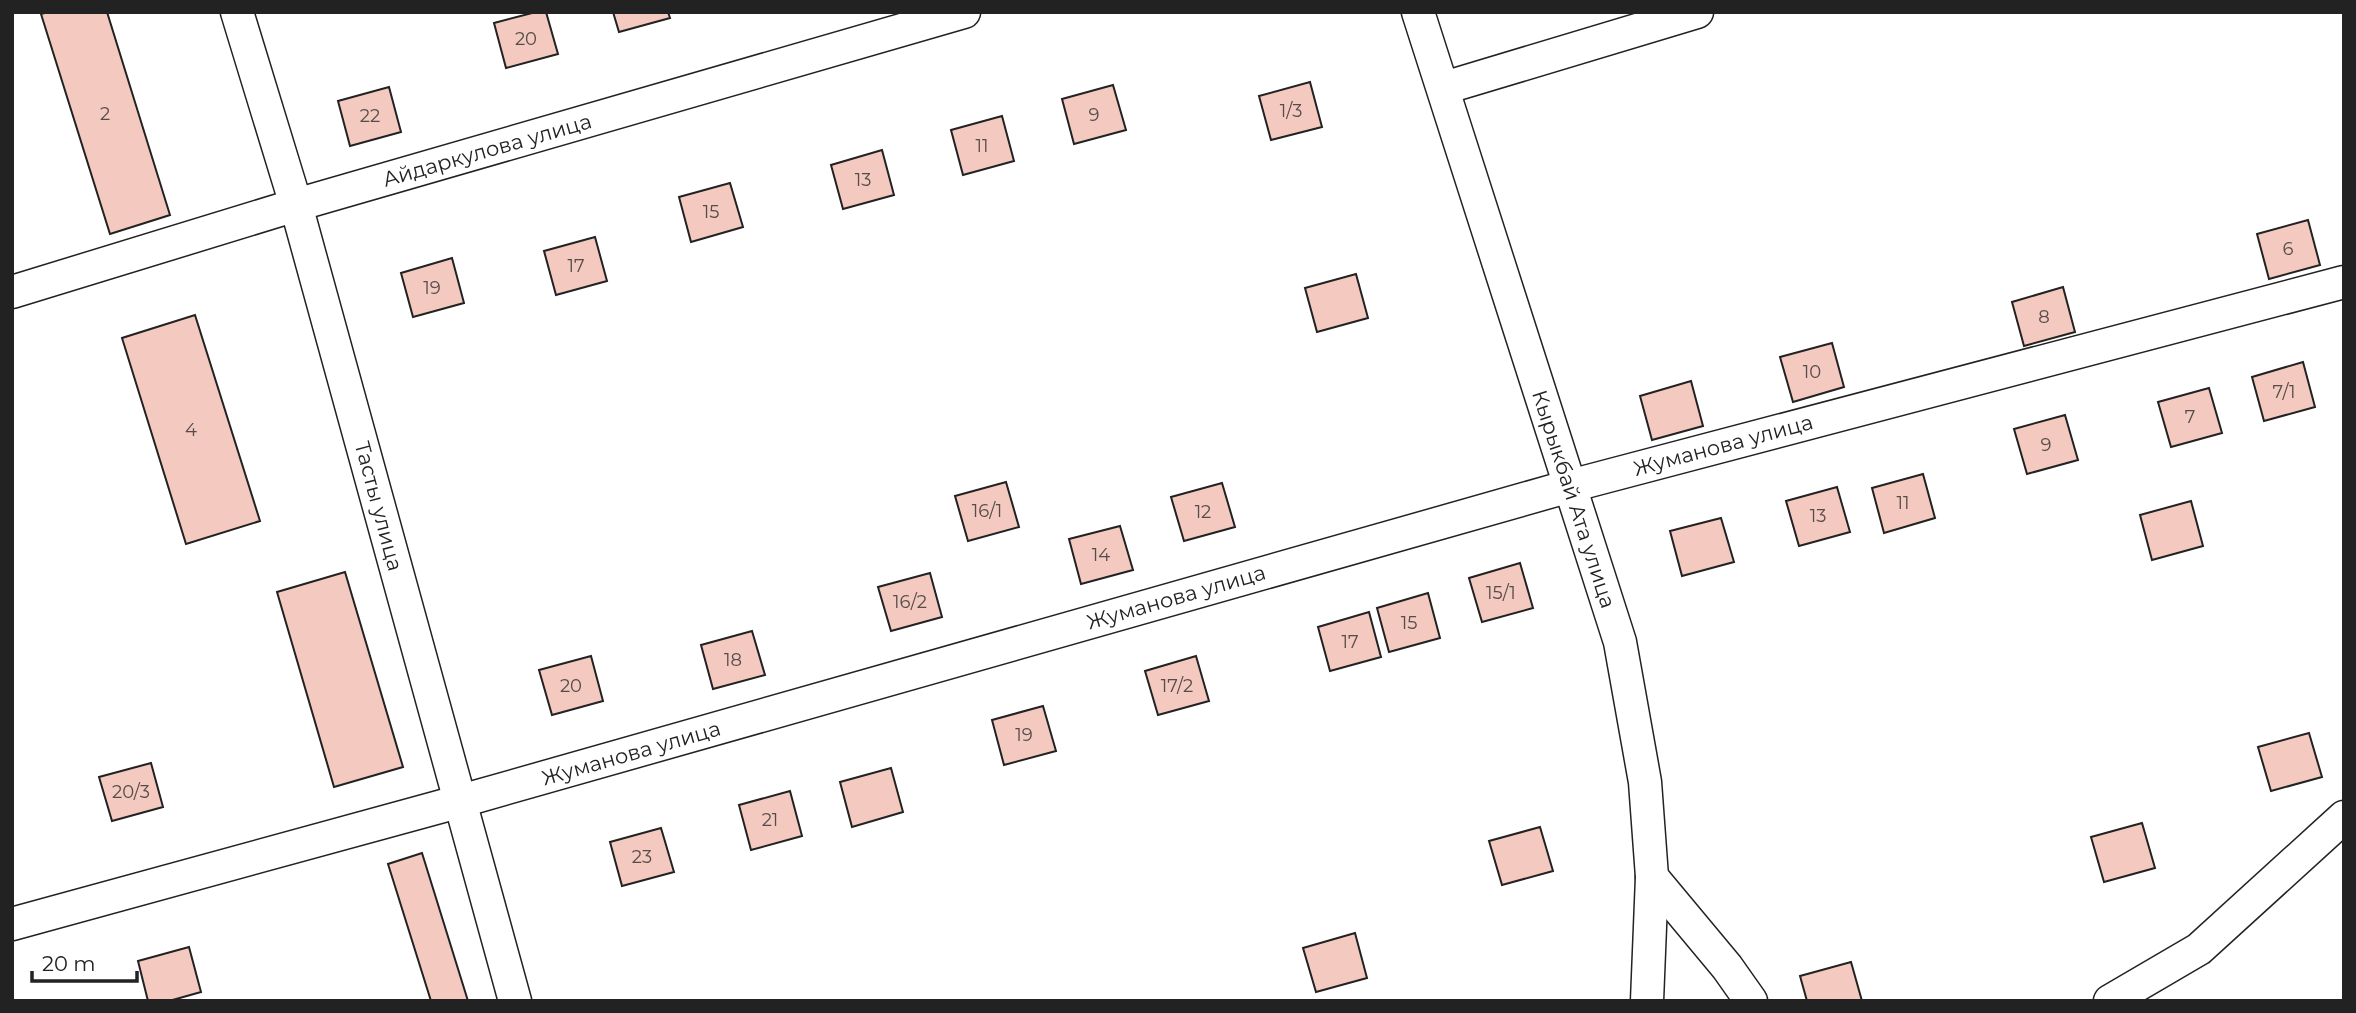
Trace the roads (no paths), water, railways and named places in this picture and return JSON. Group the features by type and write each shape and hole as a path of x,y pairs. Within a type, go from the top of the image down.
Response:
{"street":[{"name":"Тасты улица","path":"237,12 296,205 515,1001"},
{"name":"Айдаркулова улица","path":"12,292 296,205 964,12"},
{"name":"Кырыкбай Ата улица","path":"1418,12 1620,642 1645,782 1652,877 1647,1001"},
{"path":"1444,89 1697,12"},
{"name":"Жуманова улица","path":"12,924 461,801 1570,485 2344,282"},
{"path":"2110,1001 2199,949 2344,817"},
{"path":"1652,877 1727,967 1751,1001"}]}
